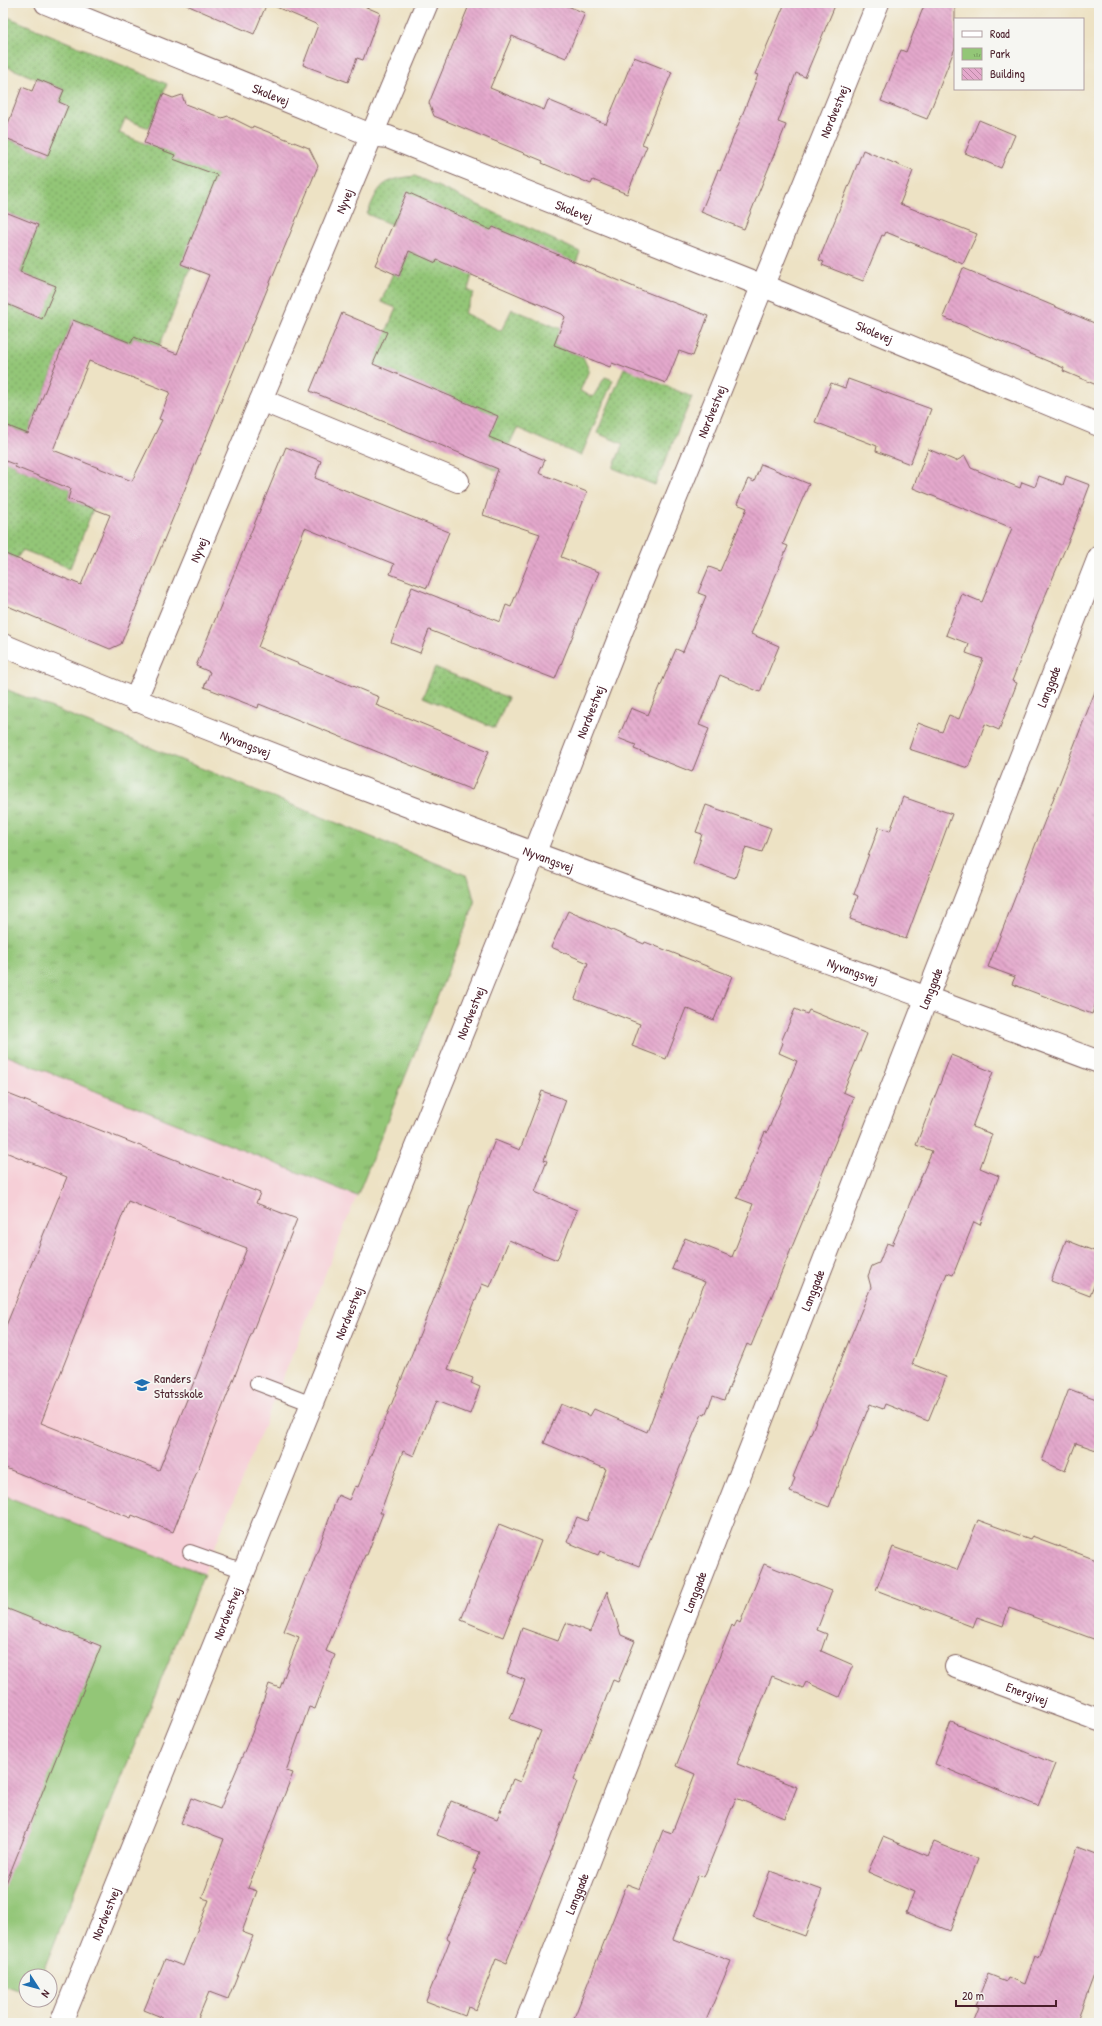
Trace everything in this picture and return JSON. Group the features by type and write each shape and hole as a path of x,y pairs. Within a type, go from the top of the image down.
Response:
{"street":[{"name":"Skolevej","path":"46,3 371,135 388,137 763,286 1099,425"},
{"name":"Nyvej","path":"135,701 427,3"},
{"name":"Nordvestvej","path":"61,2023 534,854 622,630 878,3"},
{"path":"261,400 458,481"},
{"name":"Langgade","path":"526,2023 1099,557"},
{"name":"Nyvangsvej","path":"3,645 135,701 534,854 927,997 1099,1062"},
{"name":"Energivej","path":"956,1667 1099,1720"}],"lane":[{"path":"257,1383 312,1404"},
{"path":"190,1552 244,1571"}],"shaded area":[{"name":"Randers Statsskole","path":"3,688 468,876 475,904 44,1968 18,1968 18,1990 3,1985"}],"green space":[{"path":"3,15 167,84 149,128 125,119 119,133 144,143 177,149 174,159 227,169 207,200 182,264 191,268 159,347 134,337 131,343 73,320 28,434 3,424 3,311 6,304 23,311 55,286 20,272 38,225 10,214 3,214 3,137 48,155 59,102 64,90 3,65"},
{"path":"415,176 580,252 576,263 493,227 472,275 468,290 474,293 464,313 501,331 512,309 561,329 554,345 583,357 589,370 580,391 593,397 605,377 613,380 581,456 517,428 497,471 479,461 497,416 373,364 396,308 381,302 393,273 399,276 412,245 426,251 423,257 436,263 439,256 407,193 392,225 367,214 375,196 383,185 395,179"},
{"path":"624,368 692,397 655,485 613,468 623,444 597,433"},
{"path":"3,460 16,465 15,467 71,489 68,499 93,509 70,568 23,550 16,559 3,553"},
{"path":"435,667 508,698 495,728 423,697"},
{"path":"3,688 468,876 475,904 357,1196 3,1054"},
{"path":"3,1495 204,1574 44,1968 18,1968 18,1990 3,1985"}],"building":[{"path":"182,3 267,3 254,34"},
{"path":"267,3 357,3 380,13 363,60 357,58 348,82 303,65 318,25"},
{"path":"470,3 560,3 585,13 566,58 512,36 490,88 544,110 548,100 606,124 634,57 672,72 642,144 647,146 627,194 593,180 591,184 542,163 543,161 434,116 429,103"},
{"path":"785,3 836,3 805,77 796,73 778,122 786,125 744,229 701,212 718,170 720,171 758,75 755,74"},
{"path":"925,3 955,3 954,51 927,119 881,101 901,50 906,52"},
{"path":"37,79 64,90 59,102 68,106 48,155 3,137 22,87 32,91"},
{"path":"163,94 173,98 182,95 185,104 222,118 228,116 252,128 253,126 309,148 318,166 121,644 110,649 3,604 3,553 81,585 110,515 68,499 71,489 15,467 16,465 3,460 3,424 28,434 73,320 131,343 134,337 177,354 209,275 181,264 217,175 173,159 175,155 144,143","holes":["89,361 170,392 159,419 162,420 132,481 53,450"]},
{"path":"979,120 1015,135 1001,168 965,153"},
{"path":"863,150 913,171 900,204 977,234 963,264 886,232 884,236 882,235 863,281 822,265 824,262 819,260"},
{"path":"407,192 491,230 493,227 641,290 708,316 693,356 679,351 666,383 612,363 610,367 554,345 565,317 562,314 437,260 436,263 409,251 399,276 375,265"},
{"path":"3,211 38,225 20,272 56,286 42,319 7,304 3,309"},
{"path":"963,268 1099,325 1099,386 1063,371 1064,368 943,317"},
{"path":"342,313 387,332 373,364 498,416 489,437 545,460 539,473 587,492 561,557 599,572 555,679 429,630 420,653 391,642 412,587 500,622 506,605 511,607 540,534 483,515 498,469 310,391"},
{"path":"848,379 931,409 910,464 876,451 877,446 815,422 831,383 845,388"},
{"path":"286,447 321,461 315,478 449,532 427,588 390,574 394,564 305,528 258,647 379,697 376,705 489,751 472,790 259,704 258,708 204,687 210,672 196,666"},
{"path":"928,449 956,461 965,456 971,468 1020,488 1022,482 1035,487 1039,476 1063,485 1066,476 1090,485 1071,535 1032,627 1012,681 1017,683 999,730 985,724 968,768 909,749 918,723 942,732 949,715 959,719 983,659 966,653 969,644 946,635 962,594 982,602 1012,528 913,488"},
{"path":"761,464 809,484 783,544 788,546 751,634 779,646 760,692 720,675 699,725 709,729 692,772 634,749 636,745 618,738 631,708 648,715 676,649 683,652 706,596 698,593 709,567 720,571 747,508 737,504 748,479 754,482"},
{"path":"1096,689 1099,689 1099,994 1092,1014 1012,984 1015,977 988,967"},
{"path":"903,797 952,814 906,939 850,919 858,896 854,894 879,827 890,831"},
{"path":"706,805 771,828 762,852 746,847 735,878 693,863 702,834 696,832"},
{"path":"568,911 644,944 645,942 732,976 714,1020 686,1008 666,1059 632,1046 640,1024 575,999 588,963 551,947"},
{"path":"795,1009 807,1014 809,1010 867,1034 843,1092 854,1097 751,1346 747,1344 724,1400 713,1396 705,1415 702,1414 639,1566 600,1551 598,1555 567,1542 577,1517 587,1521 606,1469 544,1443 561,1404 590,1416 594,1409 647,1432 705,1282 672,1269 685,1238 732,1257 753,1204 737,1198 765,1132 767,1133 797,1061 779,1053 783,1043 781,1042"},
{"path":"951,1055 993,1072 972,1127 992,1134 980,1168 999,1176 980,1225 974,1222 953,1275 947,1273 912,1364 946,1377 928,1421 885,1404 883,1409 870,1404 829,1507 790,1492 795,1478 793,1477 871,1287 868,1276 872,1266 879,1263 887,1243 892,1245 932,1151 916,1145"},
{"path":"542,1091 566,1100 544,1160 547,1161 535,1192 577,1210 557,1260 509,1240 490,1287 482,1284 448,1369 473,1378 471,1383 480,1387 470,1414 436,1401 414,1456 403,1451 380,1513 383,1513 367,1555 365,1555 326,1651 335,1655 315,1709 309,1707 286,1771 293,1773 248,1888 257,1891 242,1932 253,1936 228,1999 209,1992 196,2023 176,2023 144,2010 165,1959 183,1966 209,1900 202,1898 224,1839 181,1823 191,1798 220,1809 252,1733 269,1684 280,1688 299,1637 284,1631 306,1576 308,1576 338,1495 349,1500 355,1486 358,1487 446,1269 495,1140 520,1150"},
{"path":"3,1092 260,1193 256,1203 297,1219 173,1532 132,1515 131,1518 3,1467 3,1333 67,1177 3,1151","holes":["128,1201 247,1248 159,1470 41,1423"]},
{"path":"1066,1240 1099,1253 1099,1273 1090,1296 1051,1281"},
{"path":"1069,1389 1099,1400 1099,1451 1076,1443 1065,1471 1042,1461"},
{"path":"978,1520 1030,1539 1032,1536 1099,1561 1099,1641 1009,1608 1003,1626 977,1617 973,1627 876,1590 893,1547 957,1570"},
{"path":"499,1524 541,1541 503,1637 461,1620"},
{"path":"764,1564 832,1591 817,1630 827,1634 821,1651 853,1665 839,1697 806,1682 803,1688 772,1676 737,1764 797,1787 785,1818 736,1798 704,1877 698,1875 673,1939 731,1961 705,2023 572,2023 627,1884 640,1889 663,1830 672,1833 695,1774 676,1766 732,1625 734,1627 737,1621 740,1623"},
{"path":"607,1591 621,1635 635,1641 618,1682 613,1680 574,1780 577,1782 550,1853 551,1854 506,1963 496,1959 476,2010 468,2007 465,2016 426,2001 450,1940 447,1938 476,1870 473,1869 480,1852 437,1835 451,1801 497,1819 513,1779 520,1782 541,1731 510,1719 525,1680 507,1673 522,1628 558,1641 566,1623 590,1632"},
{"path":"3,1607 101,1646 4,1888 3,1888"},
{"path":"951,1722 1055,1764 1038,1806 935,1764"},
{"path":"883,1837 928,1856 934,1842 978,1859 950,1931 906,1913 914,1892 868,1872"},
{"path":"1078,1847 1099,1855 1099,1962 1076,2023 973,2023 979,2008 975,2006 988,1974 1006,1981 1008,1977 1025,1984 1035,1956 1038,1958"},
{"path":"770,1871 822,1890 805,1936 753,1917"}],"place":[{"name":"Randers Statsskole","path":"142,1385"}]}
